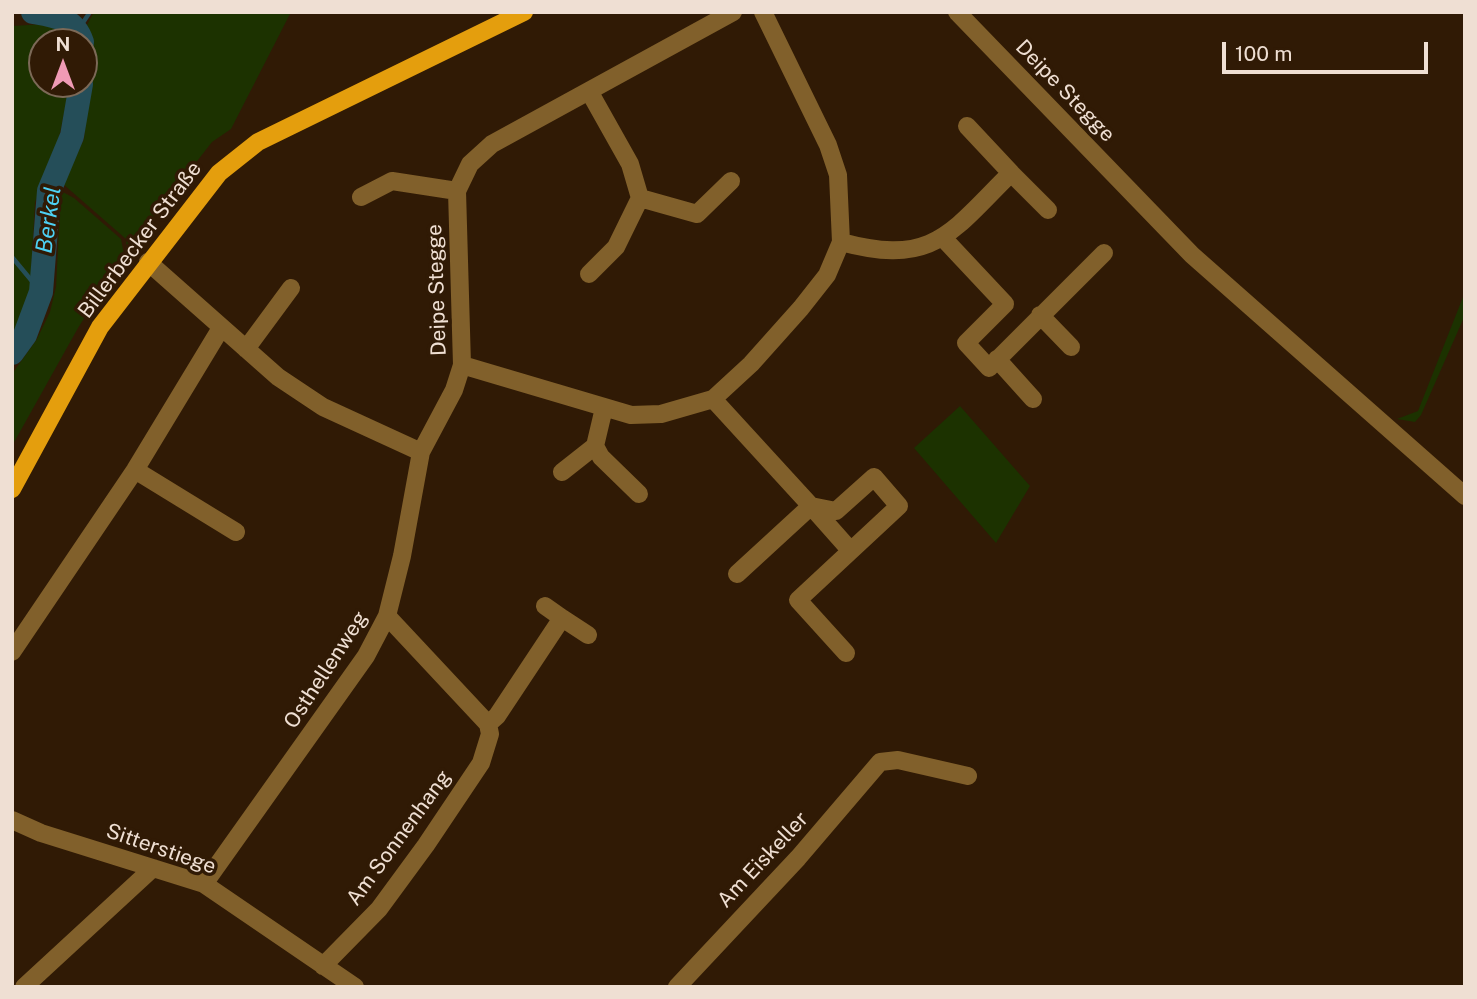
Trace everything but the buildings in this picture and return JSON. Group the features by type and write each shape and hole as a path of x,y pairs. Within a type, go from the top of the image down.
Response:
{"main road":[{"name":"Billerbecker Straße","path":"12,489 100,327 219,173 258,142 524,12"}],"street":[{"path":"361,197 391,181 457,191 470,164 492,144 733,12"},
{"name":"Deipe Stegge","path":"457,191 462,365 631,415 661,414 713,399 751,364 801,308 827,275 841,242 838,175 828,145 763,12"},
{"name":"Deipe Stegge","path":"957,12 1192,255 1465,496"},
{"path":"589,91 630,164 640,198 616,247 589,274"},
{"path":"967,126 1048,210"},
{"path":"841,242 869,250 903,252 944,239 1011,173"},
{"path":"640,198 696,214 732,181"},
{"path":"944,239 1005,304 1071,347"},
{"path":"1005,304 966,343 989,368 1033,321 1104,253"},
{"path":"148,262 278,377 323,407 421,452"},
{"path":"246,349 291,289"},
{"path":"12,652 135,470 220,328"},
{"path":"997,359 1034,399"},
{"name":"Osthellenweg","path":"204,884 366,656 387,616 402,556 421,452 454,390 462,365"},
{"path":"713,399 850,550"},
{"path":"562,472 595,446 604,408"},
{"path":"595,446 601,457 639,494"},
{"path":"135,470 236,532"},
{"path":"811,506 836,511 874,477 899,506 799,600 846,653"},
{"path":"737,574 811,506"},
{"path":"545,606 588,635"},
{"path":"387,616 488,724"},
{"name":"Am Sonnenhang","path":"323,966 379,909 426,845 481,763 490,734 488,724 497,716 562,618"},
{"name":"Am Eiskeller","path":"677,987 806,849 880,762 898,760 968,776"},
{"name":"Sitterstiege","path":"12,820 204,884 355,987"},
{"path":"24,987 153,868"}],"green space":[{"path":"94,12 291,12 231,129 212,142 127,251 126,239 63,184 84,139 88,98 98,98 98,28 87,28"},
{"path":"45,24 56,28 28,28 28,98 67,98 55,157 35,202 30,293 23,317 12,335 12,26"},
{"path":"61,191 74,198 121,239 124,255 78,328 12,446 12,374 37,339 50,312 56,287"},
{"path":"1465,292 1465,315 1421,415 1415,422 1397,419 1418,411"},
{"path":"960,406 1030,486 996,543 914,448"}],"waterway":[{"name":"Berkel","path":"33,12 57,17 74,28"},
{"name":"Berkel","path":"64,18 65,12"},
{"path":"79,28 90,12"},
{"name":"Berkel","path":"12,353 25,335 41,292 49,191 72,136 79,98"},
{"path":"12,257 41,292"}]}
